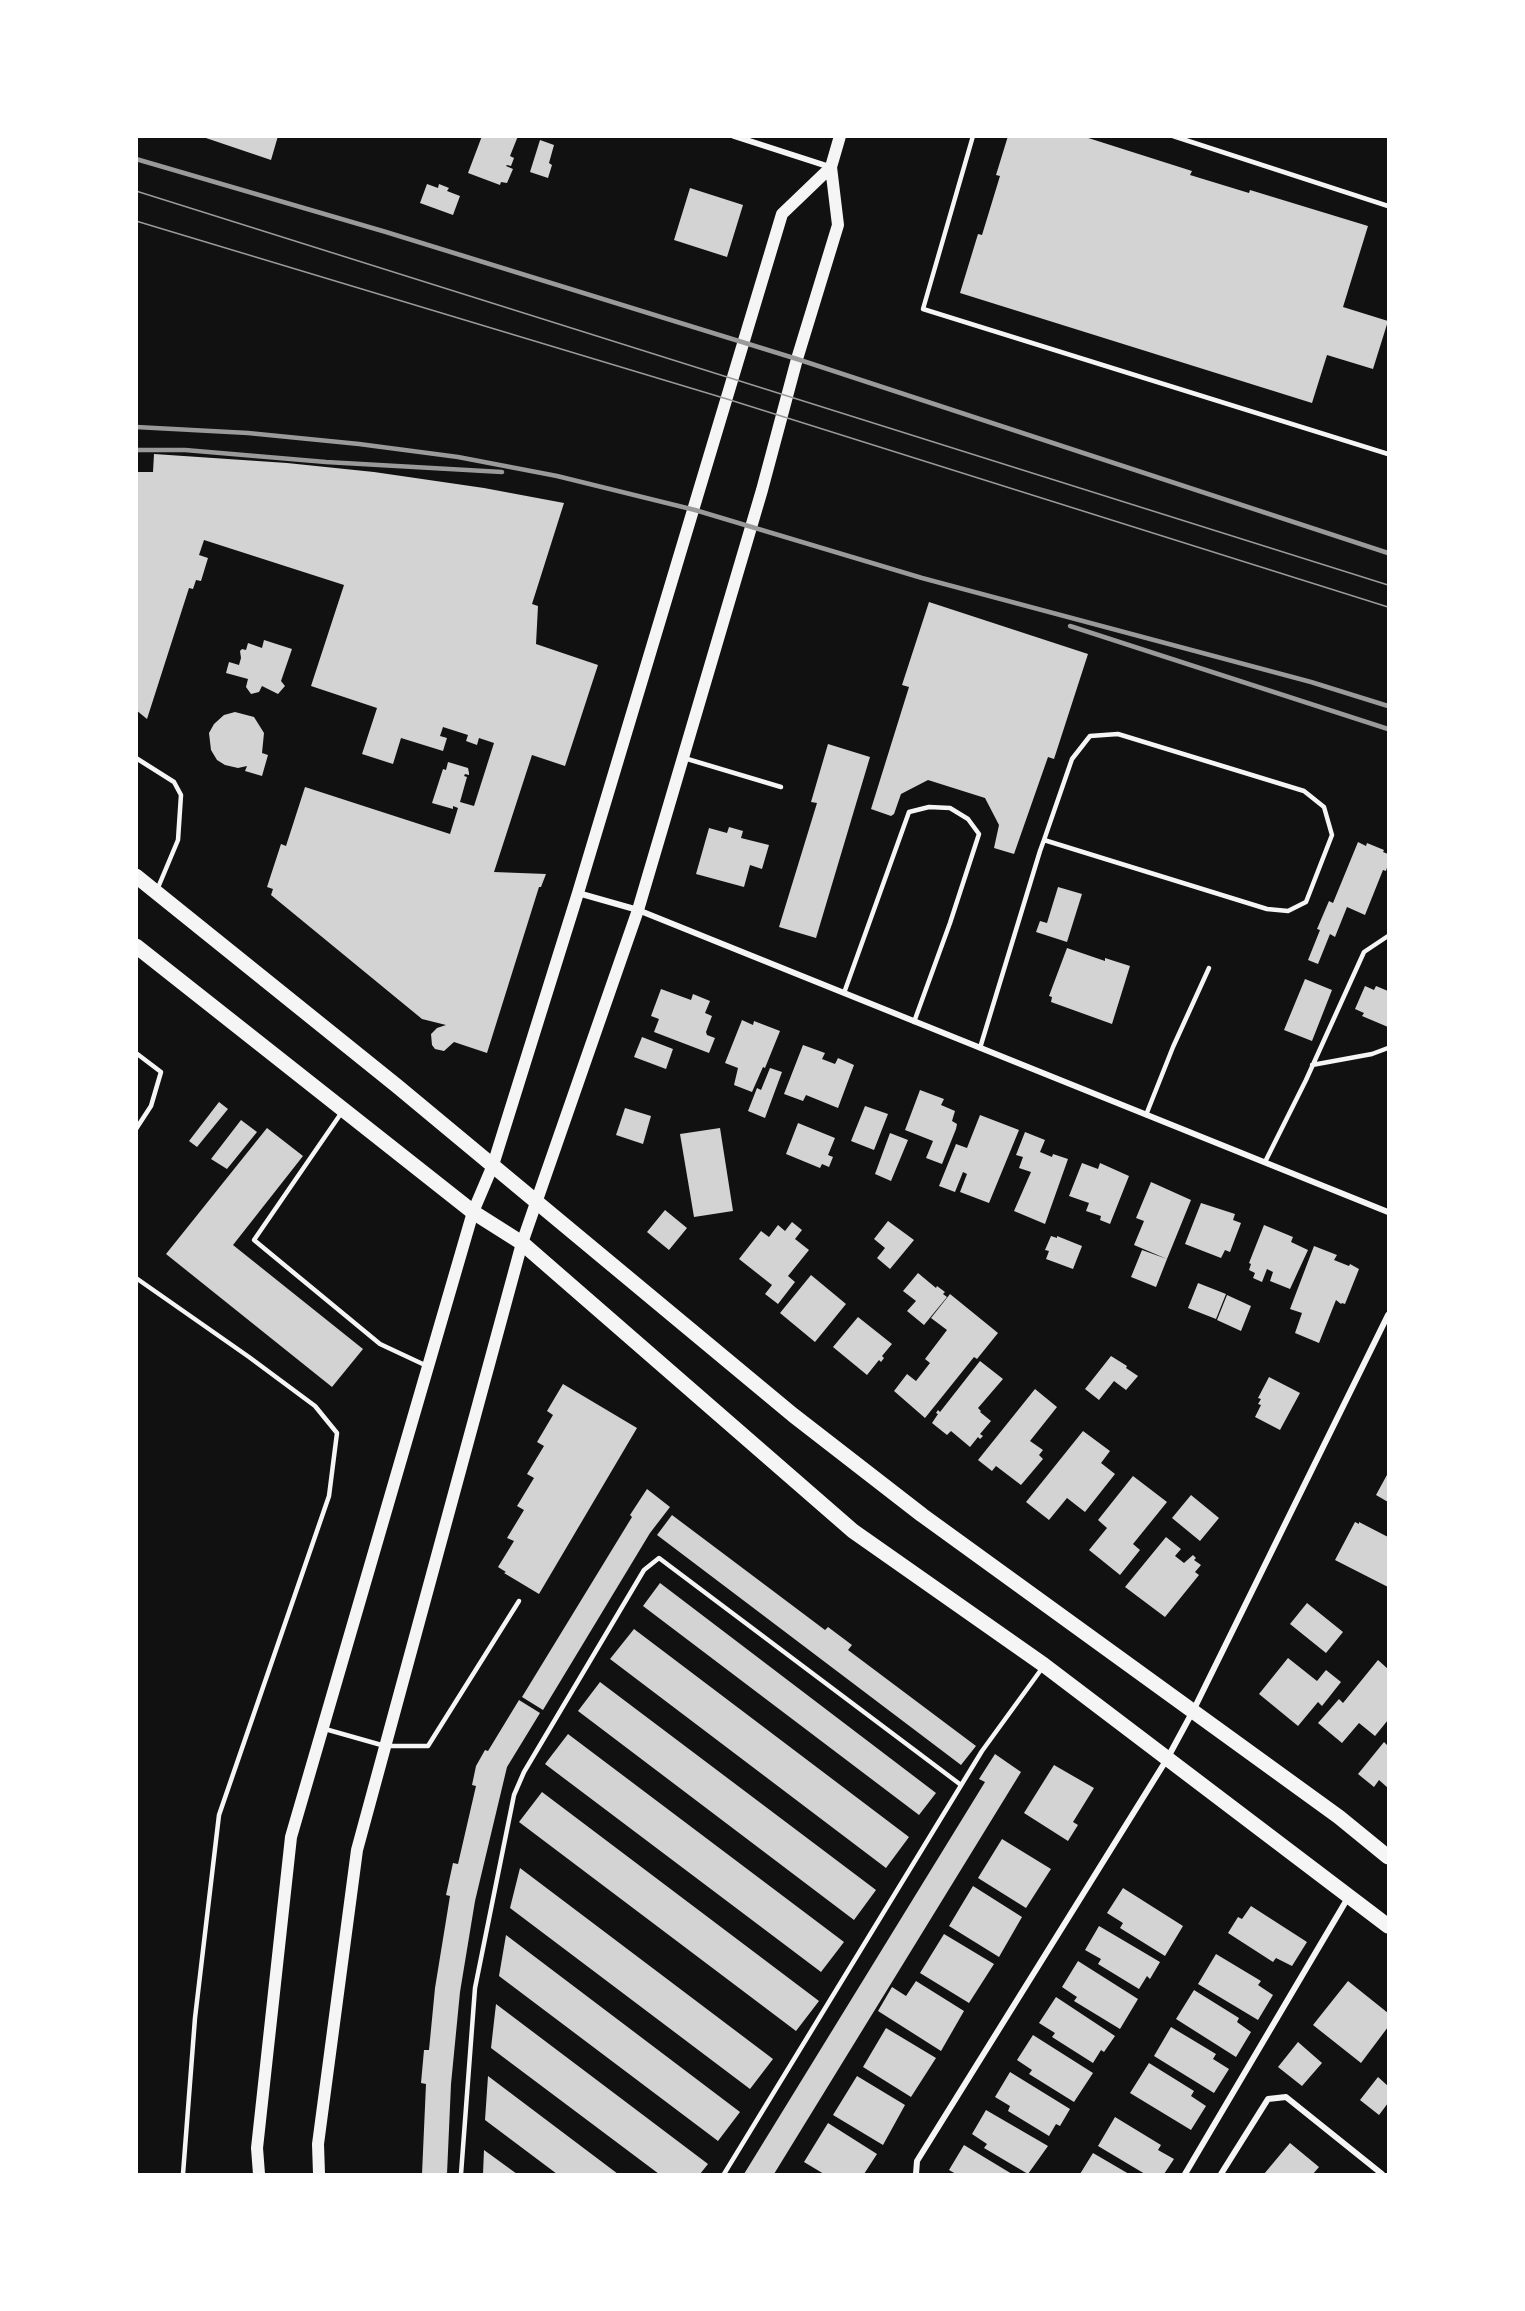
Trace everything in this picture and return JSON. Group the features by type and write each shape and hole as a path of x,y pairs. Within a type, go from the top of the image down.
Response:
{"main road":[{"path":"319,2175 318,2144 357,1850 522,1243 638,910 780,427 797,359 838,225 831,167 840,136"},
{"path":"259,2175 257,2148 291,1837 322,1728 473,1212 493,1165 578,893 782,214 831,167"},
{"path":"136,876 536,1200 793,1415 922,1515 1339,1817 1389,1857"},
{"path":"136,946 473,1212 522,1243 853,1531 1044,1665 1389,1926"}],"street":[{"path":"734,136 831,167"},
{"path":"578,893 638,910 1389,1212"},
{"path":"916,2175 917,2161 1167,1758 1193,1711 1389,1315"},
{"path":"1185,2175 1349,1894"},
{"path":"1221,2175 1268,2099 1286,2097 1382,2175"}],"lane":[{"path":"973,136 923,309 1389,454"},
{"path":"1173,136 1389,206"},
{"path":"980,1048 1044,840 1072,759 1090,736 1119,734 1304,791 1324,807 1332,835 1306,902 1288,911 1267,909 1044,840"},
{"path":"136,758 174,782 182,795 178,840 156,892"},
{"path":"684,758 780,787"},
{"path":"844,993 909,812 929,807 950,808 968,819 979,834 914,1022"},
{"path":"1265,1162 1364,952 1389,936"},
{"path":"1146,1115 1173,1047 1209,968"},
{"path":"1312,1065 1372,1054 1389,1048"},
{"path":"136,1053 161,1072 151,1106 136,1129"},
{"path":"343,1110 254,1240 380,1344 428,1367"},
{"path":"136,1278 315,1406 337,1432 329,1496 219,1815 195,2018 183,2175"},
{"path":"461,2175 475,1988 514,1795 524,1772 644,1570 658,1558 961,1785"},
{"path":"322,1728 385,1746 428,1746 519,1601"},
{"path":"724,2175 982,1751 1044,1665"}],"building":[{"path":"200,136 278,136 271,160"},
{"path":"482,136 518,136 510,156 514,158 511,166 506,166 513,169 507,183 501,182 500,185 468,173"},
{"path":"1008,136 1082,136 1192,171 1190,175 1249,193 1250,190 1368,226 1343,307 1388,321 1373,369 1327,355 1312,403 960,293 978,234 982,235 1000,176 996,175"},
{"path":"540,140 554,145 548,178 530,172"},
{"path":"427,184 438,188 439,184 449,188 447,191 460,196 453,215 420,203"},
{"path":"690,188 743,205 727,257 674,240"},
{"path":"154,454 287,463 374,472 484,488 564,503 532,604 538,606 536,644 598,665 565,766 532,755 494,872 546,874 539,887 487,1053 454,1042 444,1051 435,1049 432,1045 431,1034 437,1028 446,1025 422,1019 271,895 273,889 267,887 281,844 286,846 305,787 450,834 458,808 453,806 453,809 432,803 443,769 446,770 448,762 468,768 469,775 464,776 467,777 460,802 474,806 494,743 479,738 477,745 466,741 468,735 443,727 440,736 447,738 443,751 401,738 393,764 362,754 377,708 311,686 344,585 204,540 199,555 208,558 201,581 196,580 193,589 189,588 147,719 136,710 136,472 153,472"},
{"path":"929,602 1088,654 1054,759 1048,757 1014,854 994,848 999,825 985,798 928,780 901,794 894,814 891,816 871,809 909,687 902,685"},
{"path":"264,640 292,649 281,681 285,686 278,694 262,686 259,692 251,694 246,687 248,679 226,673 229,662 239,665 240,651 246,650 248,643 262,648"},
{"path":"235,712 254,717 264,733 262,753 268,755 262,776 245,771 247,766 238,768 225,765 217,760 211,750 209,733 214,724 224,715"},
{"path":"828,744 870,757 816,938 779,927 817,803 811,802"},
{"path":"729,827 743,831 741,838 769,845 762,869 750,865 744,887 696,874 709,828 727,833"},
{"path":"1358,842 1366,846 1367,843 1388,854 1386,871 1383,870 1365,915 1347,907 1335,937 1330,934 1318,964 1308,960 1320,930 1317,929 1329,901 1333,903"},
{"path":"1058,887 1082,894 1067,942 1036,932 1040,921 1047,923"},
{"path":"1067,948 1105,961 1105,958 1130,966 1112,1024 1051,1002 1052,997 1049,996"},
{"path":"1305,979 1332,990 1312,1041 1284,1030"},
{"path":"1365,986 1374,990 1376,986 1388,991 1388,1027 1362,1016 1364,1013 1355,1009"},
{"path":"661,989 691,1000 693,994 710,1001 705,1013 712,1016 706,1032 707,1035 715,1038 709,1053 654,1032 659,1019 651,1016"},
{"path":"742,1020 753,1025 754,1021 780,1031 765,1068 763,1067 752,1092 734,1085 738,1068 725,1063"},
{"path":"642,1037 673,1049 666,1069 634,1057"},
{"path":"803,1045 825,1053 822,1059 835,1064 838,1058 854,1065 838,1108 806,1095 803,1101 784,1094"},
{"path":"770,1068 782,1072 765,1118 748,1111 757,1088 761,1090"},
{"path":"920,1090 944,1099 941,1105 955,1111 952,1121 957,1124 956,1129 942,1164 926,1158 933,1141 905,1130"},
{"path":"219,1102 228,1109 197,1147 189,1141"},
{"path":"865,1106 888,1114 874,1150 851,1141"},
{"path":"625,1108 651,1116 643,1144 616,1135"},
{"path":"980,1115 1019,1130 989,1203 960,1192 967,1174 963,1172 955,1192 939,1186 956,1144 967,1148"},
{"path":"241,1120 257,1132 227,1169 211,1159"},
{"path":"798,1123 835,1138 828,1155 833,1157 829,1167 822,1164 820,1168 786,1154"},
{"path":"267,1128 303,1156 233,1245 363,1349 332,1387 166,1254"},
{"path":"720,1128 733,1211 694,1217 680,1134"},
{"path":"1025,1132 1045,1140 1040,1152 1052,1157 1053,1154 1068,1159 1045,1224 1014,1211 1031,1172 1019,1168 1023,1157 1016,1155"},
{"path":"890,1133 908,1140 891,1181 875,1174"},
{"path":"1082,1163 1098,1169 1100,1163 1129,1176 1110,1224 1100,1220 1101,1216 1086,1211 1089,1203 1069,1196"},
{"path":"1151,1182 1191,1200 1167,1259 1134,1245 1144,1221 1136,1218"},
{"path":"1201,1203 1235,1214 1233,1220 1241,1223 1230,1252 1225,1250 1221,1258 1185,1244"},
{"path":"665,1210 687,1228 669,1250 647,1232"},
{"path":"888,1221 914,1240 890,1269 877,1258 885,1248 874,1239"},
{"path":"792,1222 802,1230 795,1239 809,1250 788,1276 795,1282 778,1304 765,1294 772,1285 739,1259 761,1231 769,1237 778,1225 785,1231"},
{"path":"1264,1225 1293,1237 1291,1242 1308,1250 1290,1289 1270,1281 1273,1272 1267,1269 1262,1282 1253,1278 1255,1273 1249,1270 1251,1264 1249,1263"},
{"path":"1051,1236 1057,1238 1057,1236 1082,1246 1073,1269 1046,1259 1049,1251 1045,1250"},
{"path":"1314,1246 1337,1255 1334,1260 1359,1269 1345,1304 1336,1300 1319,1343 1295,1333 1302,1313 1290,1309"},
{"path":"1142,1250 1167,1259 1156,1287 1131,1277"},
{"path":"918,1273 936,1288 937,1286 945,1292 943,1294 947,1297 924,1325 907,1311 916,1301 903,1291"},
{"path":"811,1275 846,1304 815,1342 780,1313"},
{"path":"1198,1283 1226,1294 1216,1319 1188,1308"},
{"path":"950,1294 998,1333 977,1359 974,1357 925,1418 894,1391 907,1374 916,1381 930,1363 925,1359 947,1330 931,1318"},
{"path":"1227,1295 1251,1306 1241,1331 1217,1320"},
{"path":"858,1317 892,1344 882,1356 884,1358 881,1362 879,1360 867,1375 833,1347"},
{"path":"1111,1356 1138,1376 1126,1390 1114,1381 1099,1400 1085,1389"},
{"path":"980,1361 1003,1379 978,1408 991,1421 980,1434 983,1436 980,1439 978,1437 970,1447 951,1431 947,1435 932,1423 938,1410 940,1412"},
{"path":"1269,1377 1300,1393 1280,1430 1255,1417 1261,1405 1258,1404 1261,1399 1258,1398"},
{"path":"563,1384 637,1428 539,1594 498,1567 514,1541 507,1538 524,1510 517,1506 534,1478 527,1474 544,1446 537,1442 553,1415 547,1411"},
{"path":"1035,1389 1057,1407 1030,1441 1043,1450 1039,1455 1043,1459 1021,1485 996,1466 992,1471 978,1460"},
{"path":"1083,1431 1110,1451 1101,1463 1115,1474 1085,1512 1067,1498 1049,1520 1026,1502"},
{"path":"1388,1473 1388,1502 1376,1495"},
{"path":"1133,1476 1167,1502 1133,1544 1140,1550 1120,1575 1089,1550 1107,1528 1098,1520"},
{"path":"647,1489 670,1507 650,1533 543,1710 522,1697"},
{"path":"1191,1495 1219,1518 1200,1541 1172,1518"},
{"path":"672,1515 825,1630 828,1627 852,1645 848,1650 976,1746 961,1765 657,1535"},
{"path":"1355,1522 1388,1537 1388,1587 1335,1560"},
{"path":"1166,1537 1181,1549 1175,1556 1184,1563 1193,1555 1196,1558 1194,1560 1201,1565 1195,1572 1199,1575 1165,1617 1125,1587"},
{"path":"660,1583 936,1793 919,1815 643,1606"},
{"path":"1307,1603 1343,1632 1326,1653 1290,1624"},
{"path":"634,1629 909,1837 886,1868 610,1659"},
{"path":"1288,1658 1317,1681 1326,1670 1341,1682 1322,1706 1318,1702 1298,1726 1259,1694"},
{"path":"1378,1660 1388,1669 1388,1720 1375,1736 1359,1723 1342,1743 1318,1723 1339,1699 1343,1703"},
{"path":"600,1682 876,1890 854,1920 578,1711"},
{"path":"519,1700 540,1713 507,1767 475,1901 460,1992 451,2084 447,2174 422,2174 426,2084 421,2083 424,2050 429,2050 435,1988 450,1896 446,1895 453,1863 458,1864 476,1786 472,1785 476,1766 485,1750 488,1751"},
{"path":"568,1734 844,1942 821,1972 545,1764"},
{"path":"1384,1742 1388,1746 1388,1788 1379,1780 1374,1787 1358,1774"},
{"path":"995,1754 1021,1772 774,2174 744,2174 985,1782 979,1779"},
{"path":"1054,1765 1094,1788 1073,1822 1078,1825 1068,1841 1024,1813"},
{"path":"542,1792 819,2001 796,2031 519,1822"},
{"path":"1002,1839 1051,1869 1026,1908 978,1878"},
{"path":"520,1868 773,2059 750,2089 510,1908"},
{"path":"973,1886 1022,1917 999,1957 949,1926"},
{"path":"1123,1888 1183,1926 1165,1956 1120,1928 1123,1923 1107,1913"},
{"path":"1251,1906 1307,1942 1292,1966 1276,1958 1273,1962 1228,1933 1238,1917 1242,1919"},
{"path":"1099,1926 1160,1962 1150,1979 1147,1976 1139,1989 1098,1964 1101,1959 1085,1950"},
{"path":"944,1934 994,1964 969,2003 920,1973"},
{"path":"506,1935 740,2112 718,2141 499,1976"},
{"path":"1216,1954 1261,1981 1258,1985 1273,1995 1258,2020 1198,1984"},
{"path":"1078,1961 1138,1999 1120,2029 1074,2001 1077,1997 1062,1987"},
{"path":"916,1981 964,2011 941,2051 878,2011 892,1987 906,1996"},
{"path":"1348,1981 1388,2013 1388,2027 1361,2063 1313,2025"},
{"path":"1194,1990 1239,2018 1237,2022 1251,2032 1236,2057 1176,2019"},
{"path":"1056,1997 1115,2036 1104,2052 1101,2050 1093,2063 1052,2037 1055,2033 1039,2023"},
{"path":"496,2004 708,2164 700,2174 659,2174 491,2048"},
{"path":"1171,2027 1216,2054 1213,2059 1229,2069 1214,2093 1154,2056"},
{"path":"886,2028 936,2058 911,2097 863,2067"},
{"path":"1033,2035 1093,2073 1074,2102 1029,2074 1032,2070 1017,2060"},
{"path":"1298,2042 1322,2063 1302,2086 1278,2067"},
{"path":"1149,2063 1194,2091 1191,2096 1206,2106 1191,2130 1130,2093"},
{"path":"1010,2072 1070,2109 1060,2126 1056,2124 1049,2136 1008,2111 1010,2106 995,2097"},
{"path":"488,2076 618,2174 557,2174 485,2120"},
{"path":"857,2076 905,2105 883,2145 833,2115"},
{"path":"1378,2077 1388,2086 1388,2103 1379,2115 1360,2100"},
{"path":"986,2110 1048,2146 1028,2174 984,2148 987,2144 972,2134"},
{"path":"1115,2117 1161,2145 1158,2150 1174,2159 1164,2174 1145,2174 1098,2146"},
{"path":"828,2123 877,2154 864,2174 824,2174 804,2162"},
{"path":"1290,2143 1319,2167 1313,2174 1264,2174"},
{"path":"964,2145 1012,2174 956,2174 949,2170"},
{"path":"484,2150 517,2174 483,2174"},
{"path":"1093,2153 1129,2174 1080,2174"}],"tram line":[{"path":"136,191 1388,585"},
{"path":"136,221 727,399 1388,607"}],"railway":[{"path":"136,159 386,232 797,359 1388,553"},
{"path":"136,427 248,433 359,444 458,457 557,476 695,510 922,578 1311,682 1388,706"},
{"path":"136,450 185,450 326,462 502,472"},
{"path":"1070,626 1388,729"}]}
